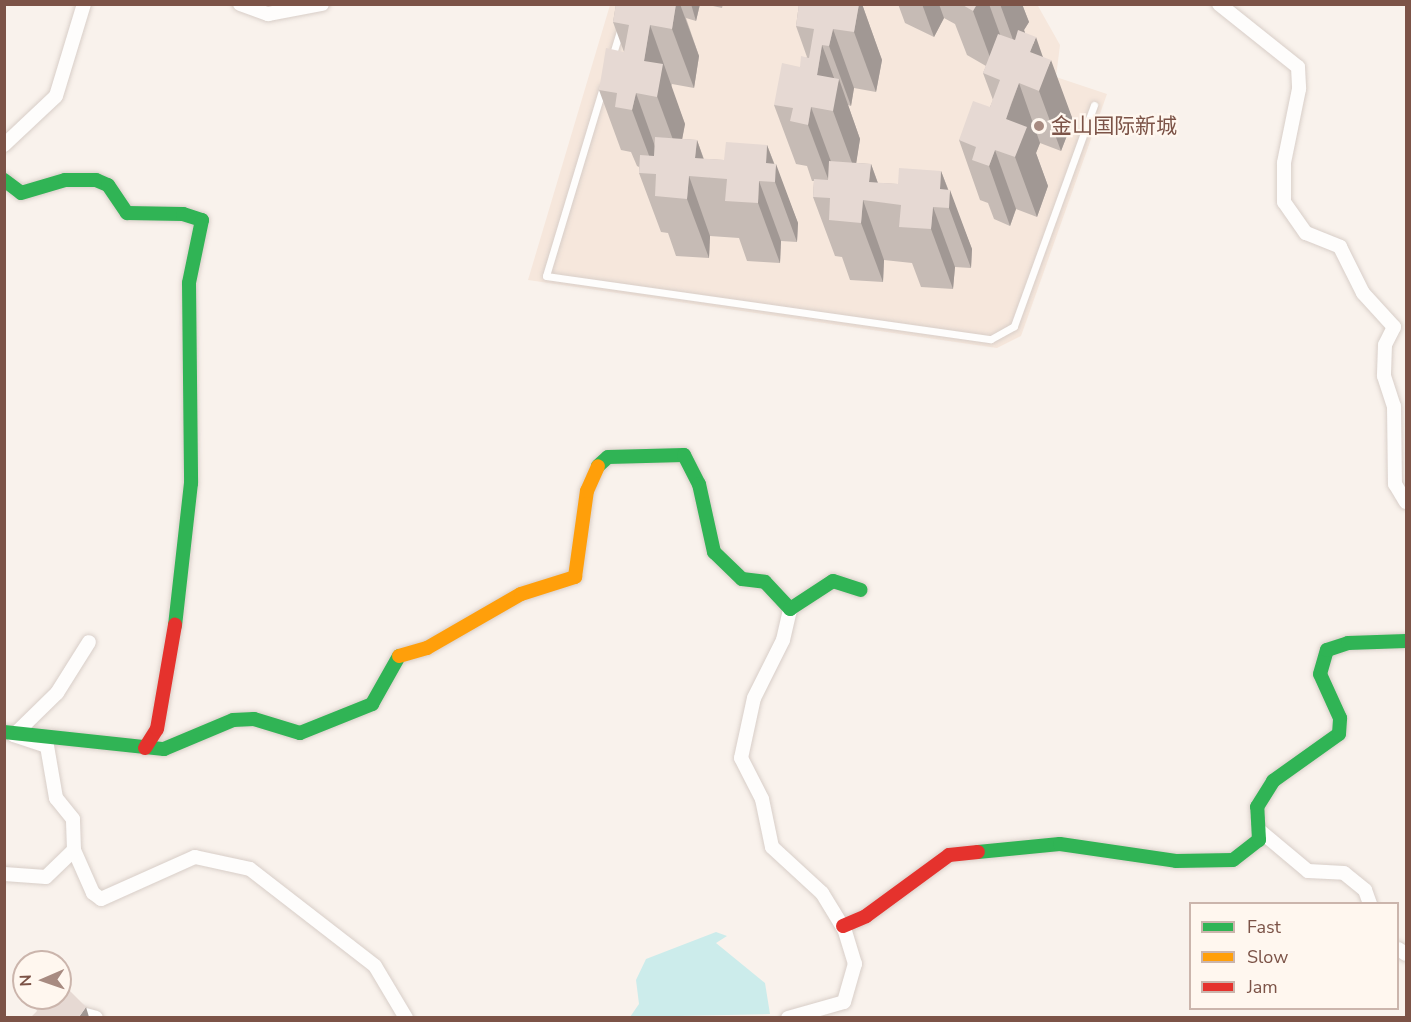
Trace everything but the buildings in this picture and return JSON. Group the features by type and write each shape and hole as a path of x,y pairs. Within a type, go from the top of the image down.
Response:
{"street":[{"path":"4,145 56,96 84,4"},
{"path":"240,4 268,14 322,4"},
{"path":"1219,4 1298,67 1299,90 1284,163 1284,202 1306,233 1340,247 1363,293 1394,327 1385,345 1384,376 1394,406 1395,484 1407,502"},
{"path":"4,180 21,192 65,180 96,180 108,185 127,213 183,214 202,220 189,283 191,483 186,561 157,729 145,748"},
{"path":"9,734 145,748 173,746 233,720 254,720 300,733 316,730 376,701 401,652 438,643 521,594 569,581 579,568 586,491 601,459 608,457 684,455 699,484 714,552 742,579 765,582 790,609"},
{"path":"788,1017 837,1005 849,994 855,964 843,926 802,870 778,856 762,799 741,758 754,698 783,640 790,609 824,584 845,582 861,590"},
{"path":"843,926 866,916 949,855 1066,844 1214,864 1233,860 1254,846 1259,830 1257,807 1273,781 1339,734 1340,718 1320,674 1327,650 1348,643 1407,641"},
{"path":"9,734 57,693 89,642"},
{"path":"9,734 47,746 56,798 73,819 74,850 93,893 101,899 195,857 250,869 375,966 406,1017"},
{"path":"1259,830 1308,871 1344,873 1365,890 1370,902"},
{"path":"4,874 46,877 74,850"},
{"path":"55,1017 63,1009 96,1017"}],"lane":[{"path":"625,16 546,276 991,339 1014,326 1094,105"}],"shaded area":[{"name":"金山国际新城","path":"610,5 1038,6 1060,45 1056,77 1107,94 1021,336 997,348 528,280"}],"water":[{"path":"716,932 727,936 716,943 765,983 770,1014 630,1017 639,1004 636,980 646,959"}],"traffic: fast":[{"path":"4,180 21,193 65,180 96,180 108,185 127,213 183,214 202,220 189,283 191,483 175,625"},
{"path":"598,466 608,457 684,455 699,484 714,552 742,579 765,582 790,609 833,581 861,590"},
{"path":"978,852 1060,844 1176,861 1233,860 1259,840 1257,807 1273,781 1339,734 1340,718 1320,674 1327,650 1348,643 1406,641"},
{"path":"4,732 164,749 233,720 254,719 300,733 372,704 399,656"}],"traffic: slow":[{"path":"399,656 427,648 521,594 575,577 587,491 598,466"}],"traffic: jam":[{"path":"145,748 157,729 175,625"},
{"path":"843,926 866,916 949,855 978,852"}],"place":[{"name":"金山国际新城","path":"1039,126"}]}
